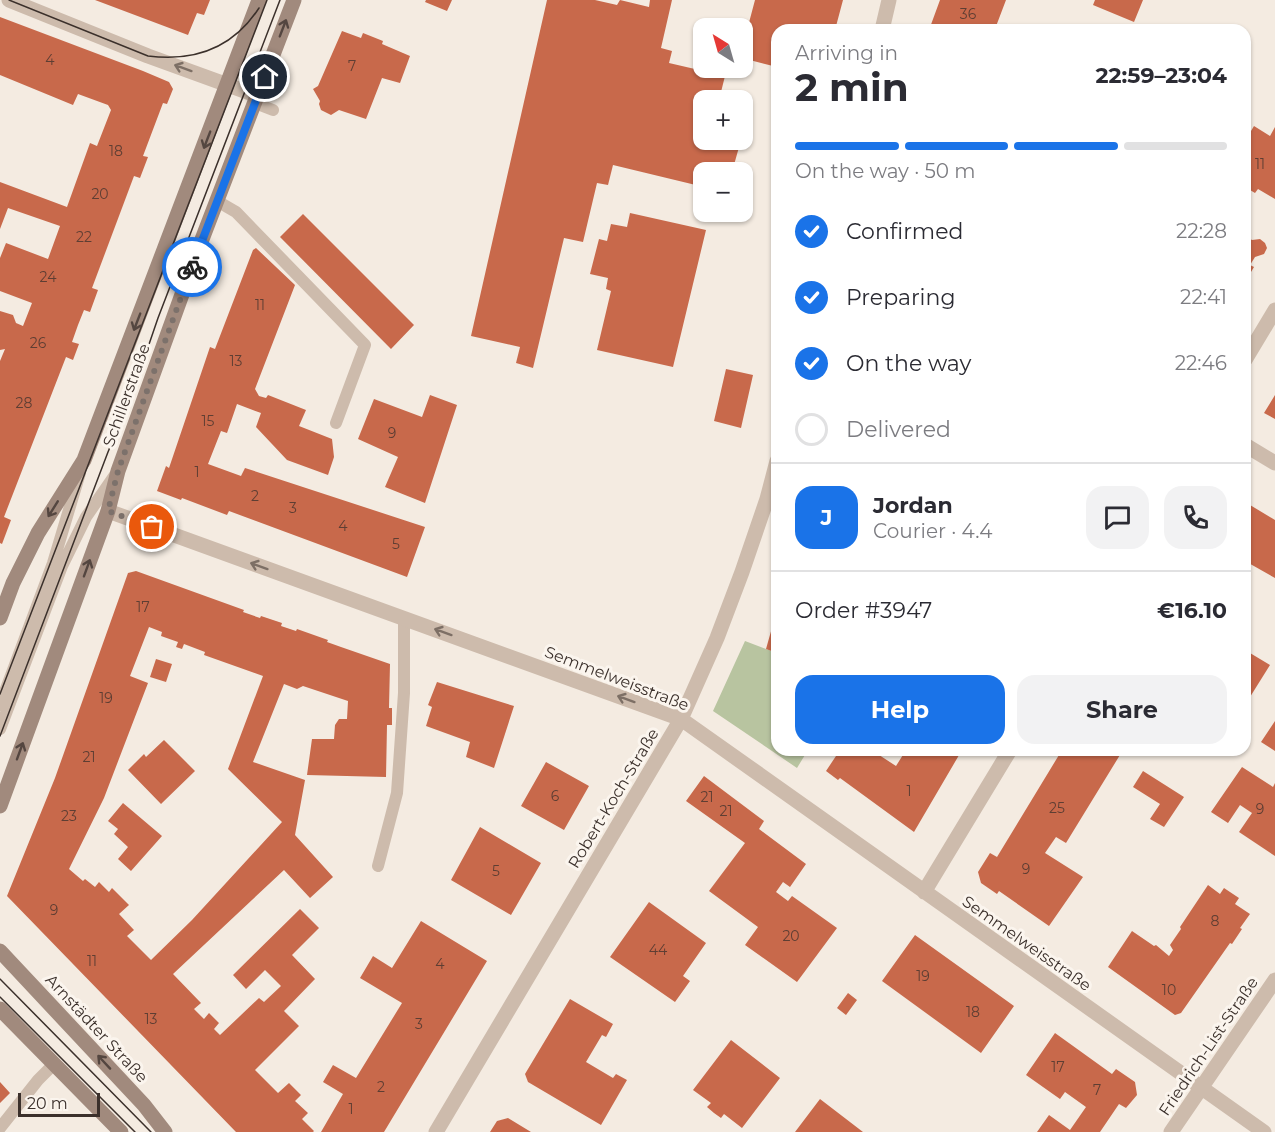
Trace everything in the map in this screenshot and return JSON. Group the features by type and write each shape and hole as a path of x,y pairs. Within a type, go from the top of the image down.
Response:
{"main road":[{"name":"Schillerstraße","path":"0,618 13,583 38,533 84,460 259,0"},
{"name":"Schillerstraße","path":"0,806 108,511 118,471 294,0"},
{"name":"Arnstädter Straße","path":"0,951 136,1097 165,1132"},
{"path":"0,1009 121,1132"}],"street":[{"path":"9,0 228,85 256,99"},
{"path":"883,24 889,0"},
{"path":"1251,350 1275,310"},
{"path":"1251,449 1275,463"},
{"name":"Robert-Koch-Straße","path":"436,1132 681,719 717,638 771,484"},
{"name":"Semmelweisstraße","path":"108,511 681,719 1263,1132"},
{"path":"924,892 1006,756"},
{"name":"Friedrich-List-Straße","path":"1171,1132 1275,980"}],"lane":[{"path":"256,99 273,110"},
{"path":"217,201 236,212 365,345 336,423"},
{"path":"0,705 53,563 84,460"},
{"path":"0,729 78,530 118,471"},
{"path":"378,866 397,794 404,693 404,618"},
{"path":"0,1128 38,1080 54,1064"}],"green space":[{"path":"745,641 771,651 771,750 713,711"},
{"path":"779,756 804,756 797,768"}],"building":[{"path":"95,0 210,0 204,15 197,13 188,35"},
{"path":"426,0 452,0 447,11 425,2"},
{"path":"547,0 595,0 617,5 620,0 649,7 650,0 672,0 661,48 672,51 669,63 693,69 693,78 724,78 722,90 693,90 693,150 738,150 735,162 693,162 693,184 613,165 608,185 597,183 583,242 564,238 533,368 516,363 520,347 471,336"},
{"path":"755,0 843,0 837,24 771,24 771,65 753,61 753,18 750,18"},
{"path":"940,0 1006,0 997,24 931,24"},
{"path":"1095,0 1143,0 1134,22 1093,5"},
{"path":"0,17 143,71 169,82 173,89 167,104 163,103 143,156 148,157 140,178 134,176 92,288 98,290 90,312 84,310 78,325 72,342 79,344 73,360 66,357 4,517 11,520 2,544 0,543 0,361 5,349 0,350 0,311 13,315 16,323 23,326 32,303 0,291 0,258 6,243 48,259 60,226 8,208 0,229 0,182 67,207 90,143 97,146 111,110 108,105 78,94 73,105 0,75"},
{"path":"342,31 361,38 363,33 410,56 400,83 382,78 366,119 339,110 331,115 321,110 320,101 313,89 318,86"},
{"path":"1254,126 1270,136 1275,127 1275,199 1258,189 1255,193 1251,191 1251,131"},
{"path":"630,213 706,230 673,367 597,350 611,291 606,289 608,278 590,274 599,239 607,241 611,224 627,227"},
{"path":"303,214 414,325 391,349 280,237"},
{"path":"1251,239 1260,239 1267,248 1264,254 1255,257 1251,263"},
{"path":"256,248 295,285 255,389 259,396 266,398 268,395 306,410 299,426 332,439 334,457 328,475 287,460 256,427 261,413 237,404 227,433 221,431 208,464 241,476 245,468 425,527 407,577 229,511 227,515 157,491 166,466 169,468 210,347 215,349 253,250"},
{"path":"726,369 753,375 741,428 714,421"},
{"path":"430,395 457,405 425,503 385,487 398,457 358,439 374,399 422,417"},
{"path":"1275,395 1275,419 1264,413"},
{"path":"1251,506 1275,520 1275,578 1251,564"},
{"path":"136,571 390,664 389,708 392,708 392,725 387,725 386,777 307,775 312,739 334,739 335,725 339,719 347,719 348,701 303,686 297,689 284,684 253,762 305,780 295,835 333,877 310,898 284,870 173,974 201,1003 194,1009 204,1019 209,1013 219,1023 214,1029 220,1035 259,998 264,1002 281,986 265,970 246,989 233,975 300,909 319,928 292,955 315,979 284,1011 299,1026 255,1070 278,1093 289,1083 301,1095 295,1101 308,1113 302,1119 313,1132 236,1132 7,896 55,778 128,573","holes":["149,627 162,632 161,636 178,642 176,647 182,649 184,644 205,652 204,655 263,676 228,769 282,822 192,920 151,960 127,936 134,930 119,914 129,905 112,888 109,892 99,882 95,887 85,879 83,881 69,869 104,798 148,683 130,676"]},
{"path":"771,631 771,651 766,649"},
{"path":"1251,654 1270,665 1251,695"},
{"path":"156,659 172,664 166,682 150,677"},
{"path":"437,682 514,706 494,768 466,757 470,742 426,726 432,707 428,705"},
{"path":"1275,721 1275,751 1261,742"},
{"path":"164,740 195,771 161,804 128,770 144,754 146,757"},
{"path":"836,756 881,756 896,766 902,756 958,756 914,832 840,778 838,780 826,771"},
{"path":"1058,756 1119,756 1066,843 1056,837 1045,853 1083,877 1049,926 999,891 997,894 981,883 978,872 990,853 997,857"},
{"path":"546,762 589,786 564,830 521,806"},
{"path":"1242,767 1273,787 1275,783 1275,856 1239,832 1252,813 1240,805 1228,823 1211,812"},
{"path":"1143,771 1184,797 1164,827 1150,819 1160,804 1133,787"},
{"path":"704,776 764,821 759,829 806,864 790,887 783,882 776,892 788,901 792,896 837,928 797,982 745,945 758,927 709,891 745,843 686,801"},
{"path":"123,803 162,836 131,871 118,859 128,847 114,834 118,829 108,821"},
{"path":"480,827 541,863 511,915 451,880"},
{"path":"1208,885 1220,894 1224,888 1239,898 1235,904 1250,914 1232,944 1230,943 1181,1013 1175,1015 1108,967 1132,931 1154,946 1156,945 1169,956 1173,950 1170,945"},
{"path":"649,902 706,943 683,976 690,981 675,1002 610,957"},
{"path":"421,921 487,961 384,1132 321,1132 343,1094 323,1082 333,1065 356,1078 402,1003 360,978 373,956 392,968"},
{"path":"915,935 1014,1006 981,1053 882,981"},
{"path":"848,993 857,1000 846,1015 837,1008"},
{"path":"570,999 613,1024 606,1037 602,1035 586,1062 613,1078 616,1074 627,1080 601,1125 528,1082 525,1074"},
{"path":"1055,1033 1112,1074 1116,1069 1135,1082 1137,1095 1126,1108 1119,1104 1100,1132 1037,1132 1049,1115 1070,1130 1086,1107 1065,1092 1060,1099 1026,1075"},
{"path":"731,1040 780,1078 742,1128 724,1114 721,1118 714,1113 707,1107 711,1103 693,1090"},
{"path":"0,1082 10,1093 0,1103"},
{"path":"820,1099 863,1132 795,1132"},
{"path":"508,1118 531,1132 490,1132 497,1121"}],"tram line":[{"path":"9,0 148,56 165,57 197,54 225,42 249,22 259,8"},
{"path":"0,694 267,0"},
{"path":"0,736 280,0"},
{"path":"0,979 151,1132"},
{"path":"0,997 135,1132"}],"way so far":[{"path":"152,527 108,511 118,471 192,267"}],"route":[{"path":"192,267 265,77"}]}
